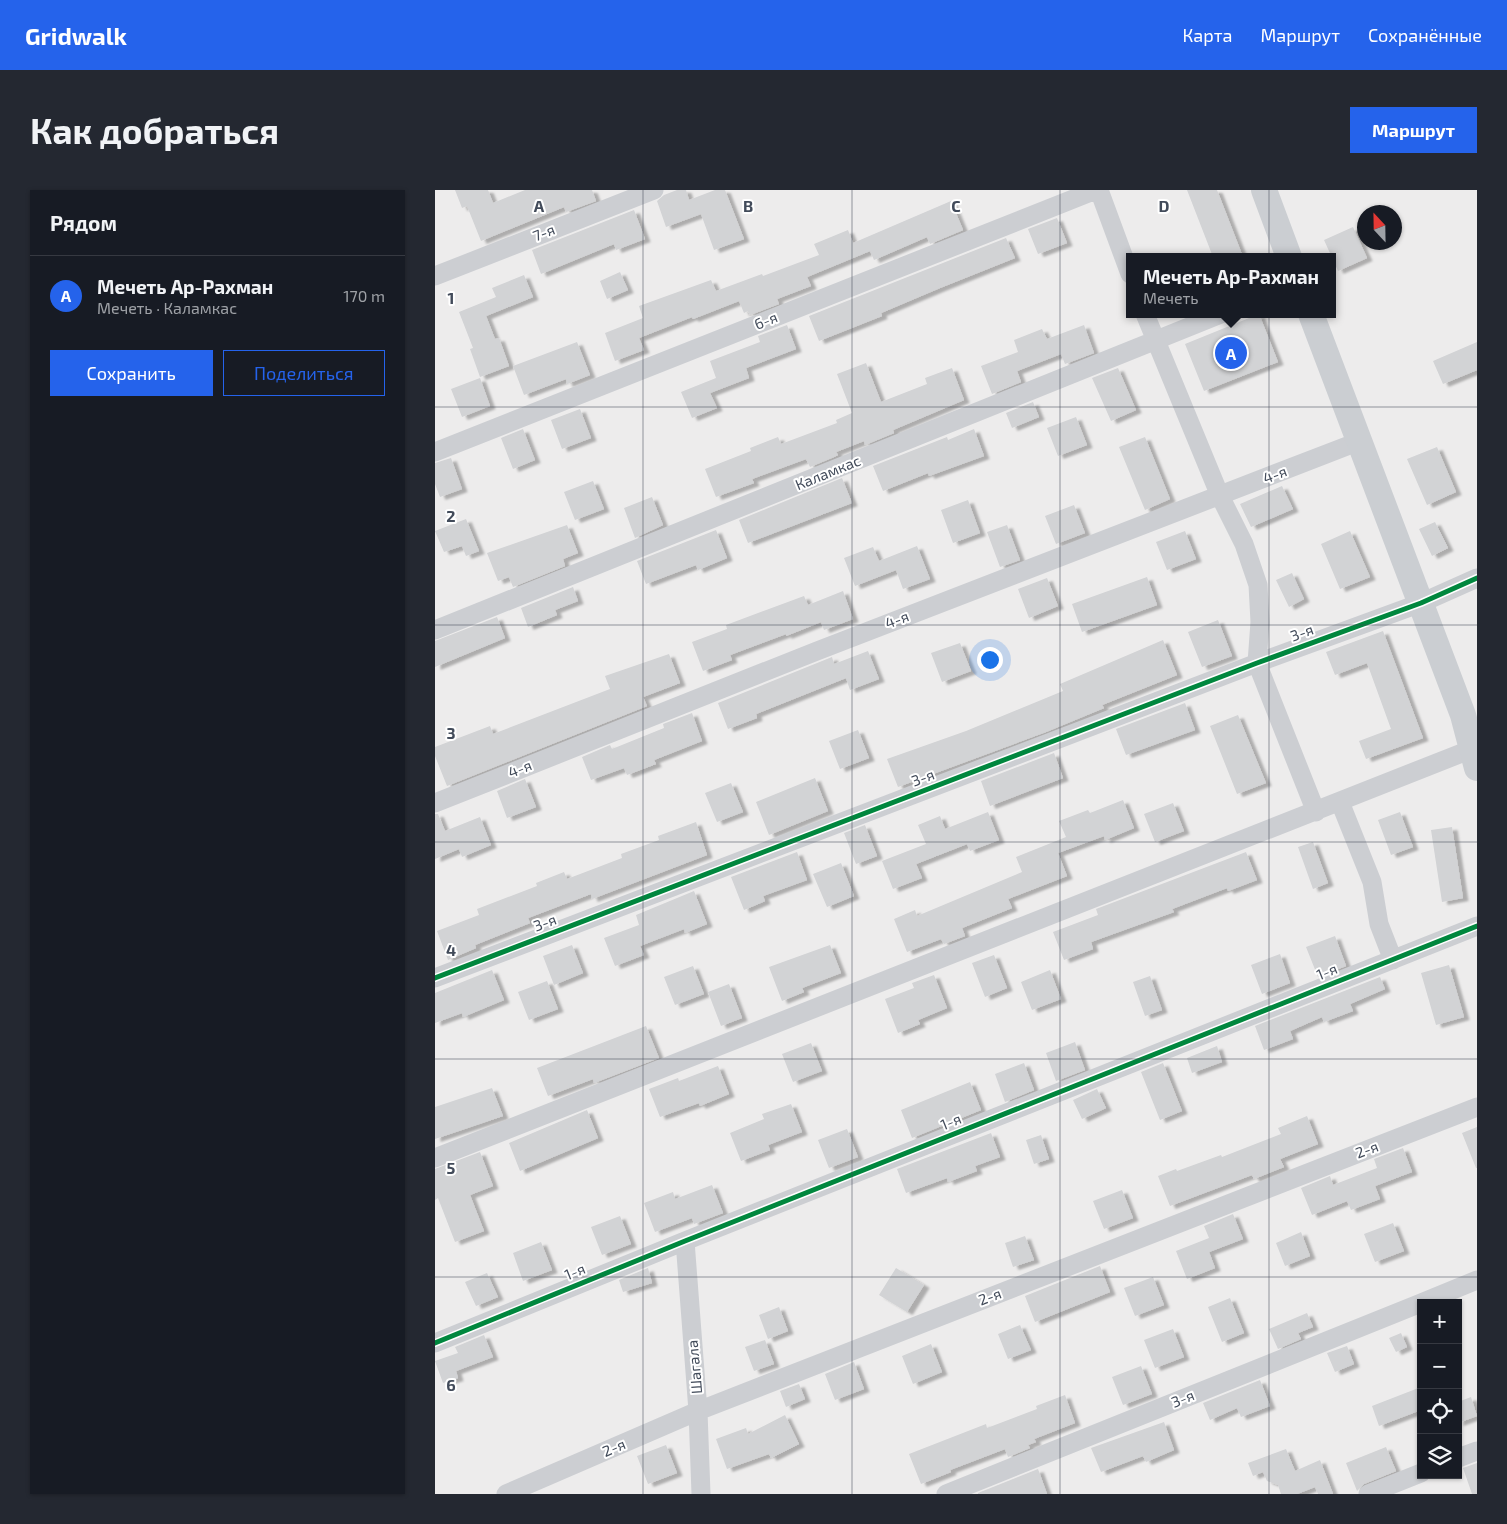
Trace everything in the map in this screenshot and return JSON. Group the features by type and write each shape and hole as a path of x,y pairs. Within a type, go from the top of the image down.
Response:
{"street":[{"name":"7-я","path":"435,276 654,190"},
{"path":"1097,190 1126,264"},
{"name":"6-я","path":"435,452 1097,190"},
{"path":"1264,190 1288,253"},
{"path":"1146,318 1220,496 1244,544 1258,585 1261,622 1257,663 1316,812"},
{"name":"Каламкас","path":"435,630 1212,318"},
{"path":"435,1158 1340,802 1475,758 1463,715 1313,318"},
{"name":"4-я","path":"435,803 799,658 1360,442"},
{"name":"3-я","path":"435,978 1257,663 1421,603 1477,578"},
{"path":"1340,802 1372,882 1379,924 1393,960"},
{"name":"1-я","path":"435,1343 685,1241 1477,926"},
{"name":"2-я","path":"506,1494 699,1411 1477,1107"},
{"name":"Шагала","path":"685,1241 699,1411 701,1494"},
{"name":"3-я","path":"1431,1299 1477,1280"},
{"name":"3-я","path":"946,1494 1417,1305"},
{"path":"1462,1457 1477,1451"},
{"path":"1368,1494 1417,1475"}],"building":[{"path":"455,190 488,190 493,203 525,190 592,190 596,201 566,212 564,207 481,241 467,206 462,208"},
{"path":"677,190 686,190 689,200 715,190 725,190 744,239 714,250 701,214 666,227 657,201 664,195"},
{"path":"1187,190 1217,190 1241,253 1211,253"},
{"path":"951,201 963,230 930,244 927,237 874,260 870,251 807,277 811,286 777,299 779,304 750,315 748,311 744,313 739,301 693,319 692,317 639,338 644,350 615,361 605,333 643,318 639,306 711,280 716,291 762,274 763,276 819,255 814,244 848,230 853,243"},
{"path":"634,210 645,239 616,250 614,244 541,274 532,250"},
{"path":"1057,218 1067,243 1038,254 1028,229"},
{"path":"1353,227 1357,236 1357,250 1363,250 1367,258 1338,271 1336,253 1330,253 1324,240"},
{"path":"1006,238 1015,258 940,288 881,313 882,316 819,341 809,316"},
{"path":"620,272 628,290 607,299 600,281"},
{"path":"524,275 533,297 486,316 495,339 499,338 509,366 480,377 470,349 473,348 459,312 496,297 492,288"},
{"path":"1249,318 1261,318 1278,362 1204,391 1185,344"},
{"path":"787,325 796,349 746,368 749,378 710,393 717,408 692,418 681,392 716,378 710,361 760,342 758,336"},
{"path":"1084,325 1094,353 1065,364 1061,354 1017,371 1021,382 992,394 981,366 1018,352 1014,340 1042,329 1047,339"},
{"path":"577,342 590,375 567,384 566,379 524,395 513,366"},
{"path":"1477,342 1477,370 1443,384 1433,361"},
{"path":"866,363 881,402 927,384 925,378 952,368 964,400 893,430 894,433 865,445 864,441 836,452 838,455 810,467 806,459 752,479 754,483 716,497 705,469 751,451 750,448 778,437 781,444 837,423 836,420 852,413 837,374"},
{"path":"1118,368 1136,410 1111,421 1092,378"},
{"path":"480,378 490,406 462,417 451,389"},
{"path":"1033,402 1039,417 1012,428 1006,413"},
{"path":"580,409 591,438 562,449 551,420"},
{"path":"1076,417 1087,445 1058,456 1047,428"},
{"path":"523,429 535,460 513,469 501,438"},
{"path":"974,429 984,456 929,476 928,473 883,491 873,466 947,437 948,440"},
{"path":"1145,437 1170,499 1145,510 1119,447"},
{"path":"1437,447 1456,492 1427,505 1407,459"},
{"path":"451,458 462,489 440,497 435,484 435,463"},
{"path":"842,478 852,503 748,543 739,520"},
{"path":"593,481 604,509 575,520 564,492"},
{"path":"1282,486 1293,509 1251,527 1240,504"},
{"path":"652,497 663,525 635,538 624,508"},
{"path":"968,500 980,533 953,543 941,510"},
{"path":"1074,505 1085,533 1056,544 1045,516"},
{"path":"466,519 479,551 466,556 462,546 444,552 435,531"},
{"path":"1435,522 1448,548 1432,556 1419,529"},
{"path":"567,525 578,553 563,559 565,566 513,587 509,577 498,581 487,553"},
{"path":"1007,525 1020,560 1000,567 987,532"},
{"path":"716,530 727,558 698,570 696,565 646,584 637,561"},
{"path":"1185,531 1196,559 1167,570 1156,542"},
{"path":"1350,531 1370,577 1340,589 1321,544"},
{"path":"917,546 930,579 903,589 896,570 855,586 844,558 873,547 879,561"},
{"path":"1292,573 1304,599 1289,607 1276,580"},
{"path":"1147,577 1157,605 1082,632 1072,604"},
{"path":"1047,578 1058,606 1029,618 1018,589"},
{"path":"573,587 578,601 555,610 557,615 528,627 521,608"},
{"path":"843,591 853,619 824,630 821,622 786,636 786,634 730,655 732,660 703,671 692,642 727,629 726,625 804,596 808,605"},
{"path":"497,617 505,638 435,667 435,641"},
{"path":"1218,620 1232,656 1202,667 1188,632"},
{"path":"1383,631 1423,738 1366,759 1359,741 1391,729 1367,663 1335,675 1326,652"},
{"path":"1163,640 1177,675 1102,705 1104,708 1046,732 898,787 887,759 966,731 1063,691 1060,684"},
{"path":"960,643 971,671 942,682 931,653"},
{"path":"868,651 879,679 850,690 846,678 756,714 757,718 728,729 718,703 832,657 834,664"},
{"path":"669,654 680,683 643,697 647,706 447,786 435,756 435,747 490,726 493,734 610,689 605,676"},
{"path":"1185,703 1195,730 1126,755 1116,729"},
{"path":"692,713 702,741 654,760 656,764 627,775 624,768 591,780 582,757 610,745 612,749 664,728 663,724"},
{"path":"1238,715 1266,783 1237,794 1210,726"},
{"path":"858,730 869,758 840,769 829,741"},
{"path":"1054,753 1063,778 990,806 981,781"},
{"path":"815,778 828,811 769,835 756,802"},
{"path":"525,779 536,807 507,818 497,791"},
{"path":"731,783 743,812 717,822 705,793"},
{"path":"1123,800 1134,828 1105,840 1104,836 1058,853 1067,876 1008,899 1012,908 962,928 965,936 944,944 941,939 907,952 894,919 915,910 917,916 1022,872 1016,857 1066,837 1059,821 1088,810 1090,813"},
{"path":"1173,803 1184,831 1155,842 1144,814"},
{"path":"988,812 999,840 970,851 967,844 916,864 922,878 893,889 882,861 926,844 918,825 940,816 945,829"},
{"path":"1400,812 1413,847 1391,855 1378,820"},
{"path":"435,814 438,814 445,831 480,817 491,845 462,857 459,849 435,859"},
{"path":"696,822 707,855 592,899 591,894 528,918 530,923 475,945 476,948 448,960 437,931 479,915 477,909 537,886 536,883 564,872 567,879 622,858 621,854 659,840 658,836"},
{"path":"865,825 877,856 856,864 844,833"},
{"path":"1452,827 1463,898 1442,902 1431,830"},
{"path":"1313,842 1328,883 1313,889 1298,847"},
{"path":"797,852 807,880 763,896 765,901 744,910 731,877"},
{"path":"1246,852 1257,880 1228,891 1227,888 1172,909 1174,912 1091,942 1093,949 1064,960 1053,932 1098,915 1096,909"},
{"path":"841,863 854,896 827,907 813,874"},
{"path":"694,891 707,924 685,933 684,929 640,946 644,955 615,966 604,938 639,925 636,915"},
{"path":"1335,936 1346,966 1318,977 1306,947"},
{"path":"572,945 583,973 554,985 543,956"},
{"path":"830,945 841,973 802,988 804,992 782,1001 769,967"},
{"path":"1280,954 1290,983 1262,994 1251,965"},
{"path":"994,955 1007,988 985,997 972,963"},
{"path":"1449,965 1464,1017 1436,1025 1421,973"},
{"path":"693,966 704,994 675,1005 664,977"},
{"path":"492,970 504,1000 463,1017 462,1013 435,1023 435,993"},
{"path":"1050,970 1061,999 1032,1010 1021,982"},
{"path":"934,975 947,1008 918,1020 920,1024 898,1033 885,999 914,988 912,983"},
{"path":"1150,976 1162,1010 1145,1016 1133,982"},
{"path":"1380,977 1385,989 1350,1004 1353,1011 1324,1022 1322,1017 1290,1031 1293,1039 1264,1050 1255,1026"},
{"path":"547,981 558,1009 529,1020 518,992"},
{"path":"729,984 742,1018 721,1026 708,992"},
{"path":"646,1026 659,1058 594,1083 593,1079 548,1096 537,1068"},
{"path":"1075,1042 1085,1070 1056,1081 1046,1053"},
{"path":"811,1043 822,1071 793,1082 782,1054"},
{"path":"1217,1046 1222,1062 1192,1073 1187,1058"},
{"path":"1024,1063 1034,1090 1005,1102 995,1074"},
{"path":"1163,1063 1182,1111 1160,1120 1141,1072"},
{"path":"718,1066 729,1094 700,1106 699,1103 660,1117 649,1089 678,1078 679,1081"},
{"path":"970,1082 981,1110 912,1138 901,1110"},
{"path":"492,1088 503,1116 435,1139 435,1107"},
{"path":"1097,1089 1106,1108 1082,1119 1073,1100"},
{"path":"791,1104 802,1132 768,1145 770,1150 741,1161 730,1133 764,1119 762,1114"},
{"path":"587,1110 598,1138 520,1171 509,1143"},
{"path":"1307,1116 1318,1144 1280,1159 1284,1167 1254,1179 1252,1175 1170,1206 1158,1176 1221,1155 1222,1157 1281,1134 1278,1128"},
{"path":"1477,1127 1477,1168 1476,1168 1462,1133"},
{"path":"847,1129 858,1157 829,1168 818,1140"},
{"path":"991,1133 1000,1157 975,1166 977,1171 948,1182 947,1178 906,1193 897,1169"},
{"path":"1041,1135 1049,1159 1034,1164 1026,1140"},
{"path":"1403,1148 1412,1172 1375,1186 1380,1199 1351,1210 1347,1201 1312,1215 1301,1188 1330,1176 1333,1185 1377,1168 1374,1159"},
{"path":"480,1152 493,1186 470,1195 484,1231 455,1242 438,1198 435,1200 435,1169"},
{"path":"712,1185 723,1213 694,1224 692,1218 655,1232 644,1203 673,1192 675,1199"},
{"path":"1122,1190 1133,1218 1104,1229 1093,1201"},
{"path":"1233,1214 1243,1239 1209,1252 1215,1268 1187,1279 1176,1251 1209,1238 1204,1226"},
{"path":"620,1216 631,1244 602,1255 591,1227"},
{"path":"1393,1223 1404,1251 1375,1262 1364,1234"},
{"path":"1301,1232 1310,1256 1285,1266 1276,1243"},
{"path":"1025,1236 1034,1260 1013,1267 1005,1243"},
{"path":"541,1242 552,1270 523,1281 513,1253"},
{"path":"1100,1266 1110,1292 1035,1322 1025,1296"},
{"path":"648,1268 652,1283 623,1292 619,1280"},
{"path":"896,1268 924,1285 907,1312 879,1295"},
{"path":"487,1273 498,1297 476,1306 465,1282"},
{"path":"1153,1277 1164,1305 1135,1316 1124,1288"},
{"path":"1230,1298 1244,1333 1222,1342 1208,1307"},
{"path":"779,1307 788,1331 768,1339 759,1315"},
{"path":"1307,1313 1313,1327 1298,1333 1301,1339 1278,1349 1269,1329"},
{"path":"1020,1325 1031,1350 1008,1359 998,1334"},
{"path":"1173,1329 1184,1357 1155,1368 1144,1340"},
{"path":"1401,1333 1407,1347 1396,1352 1389,1338"},
{"path":"484,1335 493,1357 456,1371 458,1378 443,1383 435,1361 458,1353 455,1347"},
{"path":"765,1340 774,1364 754,1371 745,1347"},
{"path":"931,1344 942,1372 913,1384 902,1356"},
{"path":"1347,1346 1354,1364 1335,1372 1327,1353"},
{"path":"854,1362 864,1389 835,1400 825,1374"},
{"path":"1141,1366 1152,1394 1123,1405 1112,1377"},
{"path":"1260,1380 1270,1406 1241,1417 1237,1408 1210,1420 1203,1403"},
{"path":"799,1384 805,1399 786,1407 780,1391"},
{"path":"1417,1389 1417,1412 1379,1426 1372,1406"},
{"path":"1065,1395 1075,1423 1034,1439 1036,1442 1028,1445 1030,1448 1008,1457 1005,1449 950,1470 951,1472 921,1484 909,1454 986,1424 987,1428 1037,1409 1036,1406"},
{"path":"1471,1397 1477,1416 1462,1422 1462,1400"},
{"path":"785,1415 799,1444 771,1458 769,1454 727,1469 716,1439 746,1428 748,1434"},
{"path":"1164,1422 1174,1450 1146,1462 1143,1456 1101,1472 1091,1448"},
{"path":"666,1445 677,1473 648,1484 637,1456"},
{"path":"1386,1447 1396,1471 1364,1484 1357,1491 1346,1463"},
{"path":"1286,1449 1295,1471 1320,1460 1333,1494 1318,1494 1315,1487 1297,1494 1281,1494 1278,1485 1267,1481 1263,1472 1253,1476 1248,1463"},
{"path":"1477,1463 1477,1494 1472,1494 1463,1468"},
{"path":"1038,1469 1047,1494 978,1494 978,1493"}],"cycle path":[{"path":"435,978 1257,663 1421,603 1477,578"},
{"path":"435,1343 685,1241 1477,926"}],"place":[{"name":"Мечеть Ар-Рахман","path":"1231,353"}]}
